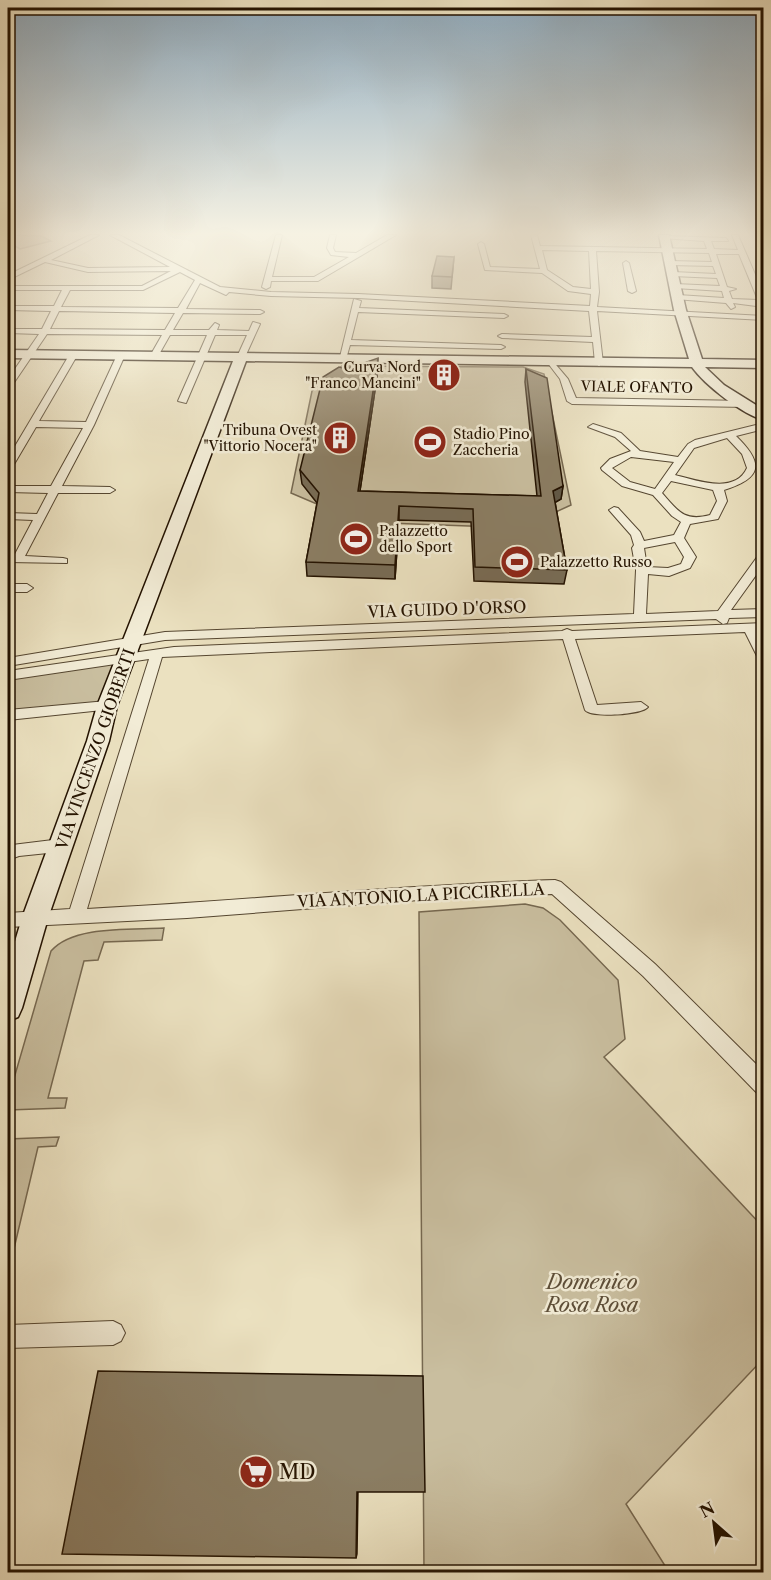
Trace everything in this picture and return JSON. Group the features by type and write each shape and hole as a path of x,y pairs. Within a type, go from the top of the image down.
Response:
{"street":[{"path":"8,385 44,332 56,309 260,312"},
{"path":"254,309 260,312"},
{"path":"240,357 253,333 261,309"},
{"path":"500,361 505,309"},
{"path":"564,309 764,318"},
{"path":"593,309 599,363"},
{"path":"679,309 697,364 705,376 764,416"},
{"path":"731,309 734,317"},
{"path":"342,359 355,310 504,316"},
{"path":"154,356 180,311"},
{"path":"183,401 221,311"},
{"path":"8,332 253,333"},
{"path":"502,336 597,340"},
{"path":"347,342 501,347"},
{"name":"VIALE OFANTO","path":"8,354 764,364"},
{"path":"8,466 74,354"},
{"path":"63,561 13,559 39,517 89,425 121,355"},
{"name":"VIA VINCENZO GIOBERTI","path":"8,1008 35,918 98,741 106,706 130,649 240,357"},
{"name":"VIALE OFANTO","path":"551,362 564,379 572,401 746,404"},
{"path":"33,424 89,425"},
{"path":"657,493 691,446 698,442 764,426"},
{"path":"593,427 617,432 637,453"},
{"path":"668,477 718,488 741,482 750,473 752,459 746,449 729,434"},
{"path":"680,460 637,453 614,459 606,468 626,484 657,493 678,519 698,522 714,517 722,501 718,488"},
{"path":"8,489 110,490"},
{"path":"614,510 636,534 640,545 638,548 642,570 640,617"},
{"path":"8,516 39,517"},
{"path":"678,538 687,520"},
{"path":"640,545 678,538"},
{"path":"642,570 669,572 686,566 690,557 678,538"},
{"path":"726,628 721,615 764,555"},
{"path":"8,588 27,588"},
{"name":"VIA GUIDO D'ORSO","path":"130,649 165,636 218,633 764,614"},
{"name":"VIA GUIDO D'ORSO","path":"130,649 157,653 567,633 764,627"},
{"path":"749,628 764,657"},
{"path":"567,633 592,710 642,707"},
{"path":"8,662 130,649"},
{"path":"8,675 130,649"},
{"name":"VIA VINCENZO GIOBERTI","path":"76,916 157,653"},
{"path":"8,715 106,706"},
{"path":"8,854 18,850 61,846"},
{"name":"VIA ANTONIO LA PICCIRELLA","path":"8,920 187,911 458,890 555,887 649,970 764,1086"},
{"path":"8,1336 113,1334"}],"green space":[{"name":"Stadio Pino Zaccheria","path":"342,366 523,367 544,374 571,505 521,528 359,522 291,493 312,391"},
{"path":"116,662 102,702 8,711 8,679"},
{"name":"Domenico Rosa Rosa","path":"525,904 543,908 560,920 618,980 625,1039 604,1057 763,1227 763,1359 626,1504 669,1572 424,1572 419,912"},
{"path":"164,928 162,940 104,942 98,960 84,961 48,1098 67,1098 65,1108 8,1110 8,1099 51,951 73,937 88,933 104,930"},
{"path":"59,1137 56,1146 38,1147 8,1274 8,1139"}],"building":[{"path":"378,358 358,491 541,496 526,369 547,378 563,486 553,491 567,570 475,567 473,509 399,506 395,565 306,562 319,493 300,470 323,377 339,367 347,369"},
{"name":"MD","path":"98,1371 423,1376 425,1492 357,1492 356,1558 62,1554"}],"place":[{"name":"Curva Nord \"Franco Mancini\"","path":"444,375"},
{"name":"Tribuna Ovest \"Vittorio Nocera\"","path":"340,438"},
{"name":"Stadio Pino Zaccheria","path":"430,442"},
{"name":"Palazzetto dello Sport","path":"356,539"},
{"name":"Palazzetto Russo","path":"517,562"},
{"name":"MD","path":"256,1472"}]}
